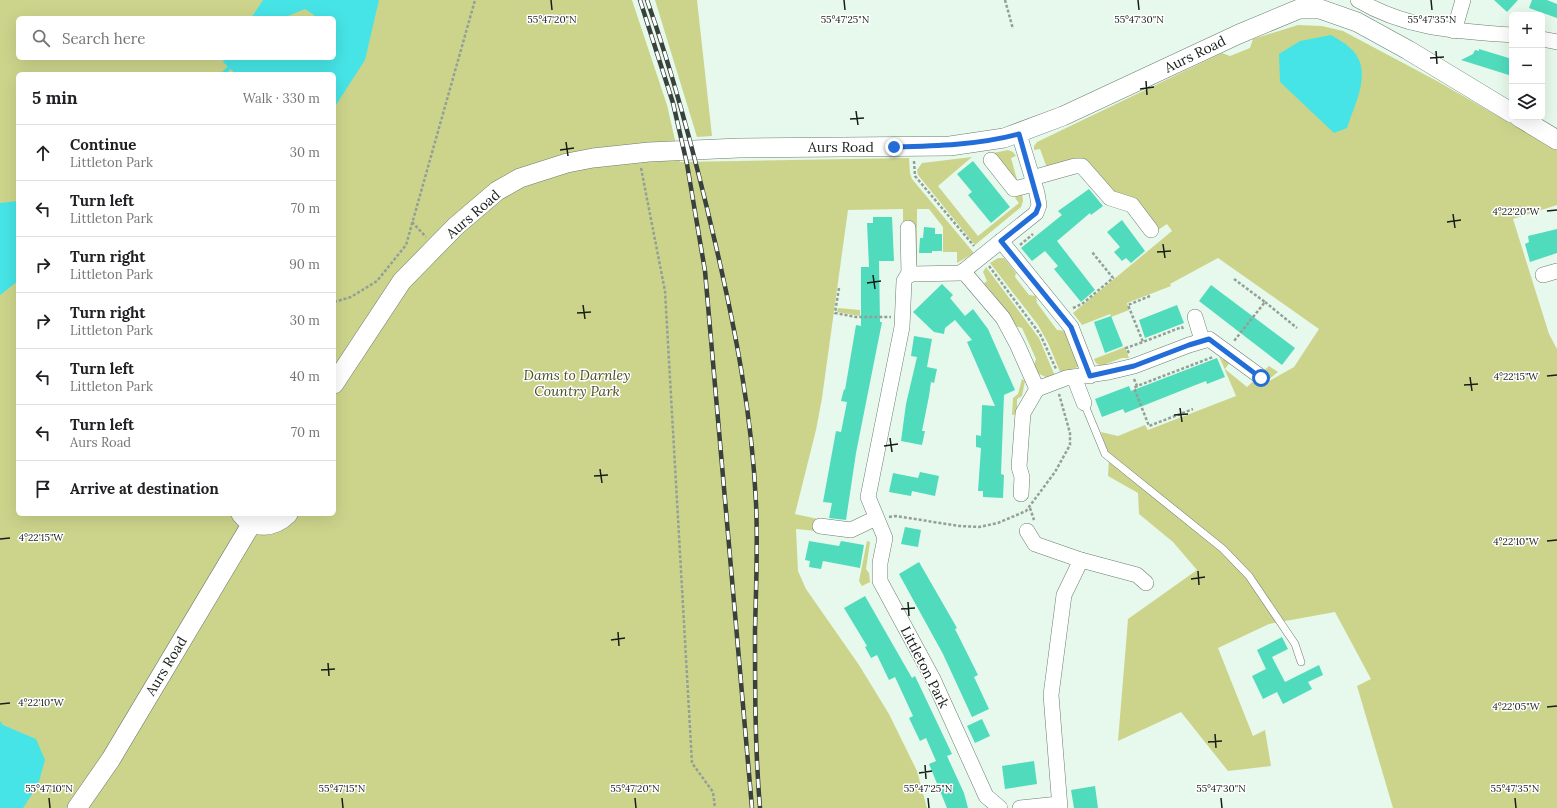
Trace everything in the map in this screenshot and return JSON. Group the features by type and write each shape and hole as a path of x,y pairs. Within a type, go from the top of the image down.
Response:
{"street":[{"path":"1358,0 1391,16 1414,24 1454,31 1509,35"},
{"path":"1454,31 1463,0"},
{"name":"Aurs Road","path":"336,381 402,281 482,202 497,191 520,178 544,170 593,158 638,153 739,148 950,146 1019,134 1063,116 1239,34 1298,4 1320,9 1357,22 1408,50 1509,111"},
{"path":"1545,40 1557,42"},
{"path":"1524,120 1557,140"},
{"path":"909,275 961,273 1036,213 1039,205 1019,134"},
{"path":"991,160 1014,189 1075,166 1082,166 1110,198 1132,205 1151,230"},
{"name":"Littleton Park","path":"908,228 909,275 904,281 902,288 903,316 868,497 885,538 880,563 880,581 934,679 986,796 1000,808"},
{"path":"1001,241 1071,327 1090,376"},
{"path":"963,271 1003,318 1018,344 1037,389"},
{"path":"1195,317 1195,342"},
{"path":"1021,494 1022,477 1019,467 1023,413 1037,389 1074,377 1090,376 1134,366 1195,342 1209,339 1217,343 1261,378"},
{"path":"1074,377 1084,403"},
{"name":"Aurs Road","path":"77,808 111,759 247,518 262,525 272,525 282,520 286,516"},
{"path":"820,526 851,530 876,518"},
{"path":"1027,531 1035,544 1080,560 1137,575 1146,583"},
{"path":"1020,808 1059,806 1052,695 1064,595 1080,560"}],"lane":[{"path":"1084,403 1105,454 1223,549 1249,576 1295,644 1301,662"}],"path":[{"path":"336,301 351,297 377,281 406,245 475,0"},
{"path":"1005,0 1013,29"},
{"path":"638,153 665,291 692,763 713,792 715,808"},
{"path":"412,222 429,241"},
{"path":"1063,316 1078,305 1082,304 1113,278 1092,252"},
{"path":"839,288 835,313 856,317 903,316"},
{"path":"1150,296 1128,305 1143,342 1182,327 1195,342"},
{"path":"1264,302 1297,328"},
{"path":"876,518 896,516 959,526 979,527 998,523 1026,511 1055,472 1070,445 1070,433 1055,382"},
{"path":"1137,386 1134,388 1149,426 1193,409"}],"green space":[{"name":"Dams to Darnley Country Park","path":"0,0 632,0 667,105 680,162 909,158 912,179 974,253 957,263 957,252 943,252 943,227 929,209 917,209 917,264 913,263 903,224 903,209 848,210 822,398 816,430 795,514 818,519 816,531 796,529 798,571 806,589 859,665 889,714 917,771 927,808 0,808"},
{"path":"655,0 697,0 712,136 697,137"},
{"path":"1298,25 1322,26 1343,31 1437,81 1557,150 1557,205 1513,219 1549,334 1557,349 1557,808 1393,808 1357,686 1371,679 1335,612 1269,624 1218,648 1253,736 1265,730 1271,766 1228,771 1181,712 1118,741 1128,619 1197,570 1173,542 1139,514 1138,493 1108,476 1109,458 1101,432 1118,436 1145,425 1148,430 1236,396 1219,356 1223,360 1225,358 1230,362 1225,369 1247,387 1269,366 1278,372 1262,385 1294,367 1319,329 1218,258 1170,284 1171,286 1127,303 1129,310 1111,317 1110,314 1082,325 1073,313 1172,231 1167,224 1158,230 1134,199 1112,192 1092,171 1047,168 1040,149 1034,150 1034,146 1037,142 1222,53 1230,56 1250,48 1253,39"},
{"path":"1008,150 1013,152 1016,156 1011,158 1018,183 993,153"},
{"path":"972,157 938,186 978,236 1019,203 1015,198 1022,193 1023,201 1021,207 975,245 918,175 917,170 922,163"},
{"path":"998,258 1004,258 1016,273 1015,277 1029,295 1036,296 1037,303 1057,330 1067,331 1080,366 1061,374 1048,343 1038,325 990,263"},
{"path":"986,267 1039,338 1055,376 1050,379 1035,372 1033,368 1036,359 1022,328 1015,326 1008,312 984,283 987,281 983,272"},
{"path":"838,308 860,310 860,316 837,312"},
{"path":"1125,347 1129,358 1122,358 1101,366 1096,363 1094,359"},
{"path":"1022,379 1025,381 1022,396 1017,399 1017,414 1012,415 1013,398 1018,394"},
{"path":"867,541 870,542 866,569 869,573 870,582 862,586 859,581"}],"water":[{"path":"263,0 379,0 365,60 336,105 336,72 234,72 223,62 224,60 336,60 336,16 314,16 305,9 288,16 252,16"},
{"path":"1331,35 1347,45 1357,55 1361,65 1362,75 1358,97 1347,128 1334,133 1280,82 1279,54 1300,41"},
{"path":"16,201 16,283 0,295 0,203"},
{"path":"0,721 3,725 36,739 45,760 38,785 23,808 0,808"}],"building":[{"path":"1494,0 1518,0 1507,12"},
{"path":"1532,0 1547,0 1557,4 1557,18 1545,14 1545,12 1529,8"},
{"path":"1479,49 1509,58 1509,75 1461,60 1473,54 1475,50 1479,51"},
{"path":"973,161 1010,207 991,223 968,195 972,192 957,174"},
{"path":"1089,189 1103,206 1091,215 1090,213 1057,241 1095,290 1081,302 1054,269 1058,266 1045,251 1032,261 1021,248 1062,215 1058,211"},
{"path":"873,217 892,217 894,261 879,261 880,322 882,322 856,453 846,520 829,518 832,503 823,502 836,431 841,432 847,402 841,401 844,389 845,390 856,325 861,326 861,267 869,267 867,223 873,223"},
{"path":"1122,220 1145,251 1131,263 1126,258 1122,261 1114,252 1120,247 1107,232"},
{"path":"924,227 935,228 935,234 942,234 942,251 919,253 920,238 923,238"},
{"path":"1557,229 1557,253 1530,262 1525,244 1529,242 1528,236"},
{"path":"942,284 953,295 950,298 965,316 973,309 988,329 1015,390 1004,395 1001,474 1004,475 1003,498 983,497 983,491 978,491 981,448 976,447 976,435 981,436 982,405 995,406 967,342 972,340 955,320 945,328 944,334 934,332 913,312"},
{"path":"1211,285 1295,348 1282,365 1199,301"},
{"path":"1177,305 1184,323 1145,338 1139,320"},
{"path":"1111,316 1123,346 1105,353 1094,322"},
{"path":"914,336 932,339 927,367 937,369 934,383 931,382 922,431 925,431 922,445 901,441 906,404 917,357 911,356"},
{"path":"1217,358 1225,377 1207,384 1206,381 1125,413 1123,409 1102,417 1095,399 1129,386 1131,391"},
{"path":"920,472 939,476 935,496 912,491 911,496 889,492 893,473 918,478"},
{"path":"905,527 921,530 918,547 901,544"},
{"path":"809,541 839,546 841,541 864,545 860,568 823,561 821,569 809,567 810,561 805,560"},
{"path":"919,562 957,628 955,629 978,675 974,677 989,709 972,717 943,654 899,574"},
{"path":"865,596 912,678 915,676 952,754 947,756 964,793 968,808 947,808 929,764 936,761 926,738 920,741 909,718 913,716 895,677 889,680 877,655 871,658 865,647 867,646 844,608"},
{"path":"1282,637 1288,649 1272,657 1285,682 1319,665 1323,675 1308,682 1312,689 1283,704 1277,692 1263,699 1252,676 1266,669 1257,650"},
{"path":"982,719 990,736 975,743 967,726"},
{"path":"1034,761 1037,784 1005,789 1002,766"},
{"path":"1095,786 1098,808 1074,808 1071,790"}],"waterway":[{"path":"225,72 229,68"}],"railway":[{"path":"640,0 673,103 687,164 705,271 752,808"},
{"path":"647,0 676,90 700,181 736,339 747,404 754,470 757,519 755,697 760,808"}],"route":[{"path":"894,147 950,146 1004,138 1019,134 1039,205 1036,213 1001,241 1058,309 1071,327 1090,376 1134,366 1202,340 1209,339 1217,343 1261,378"}]}
